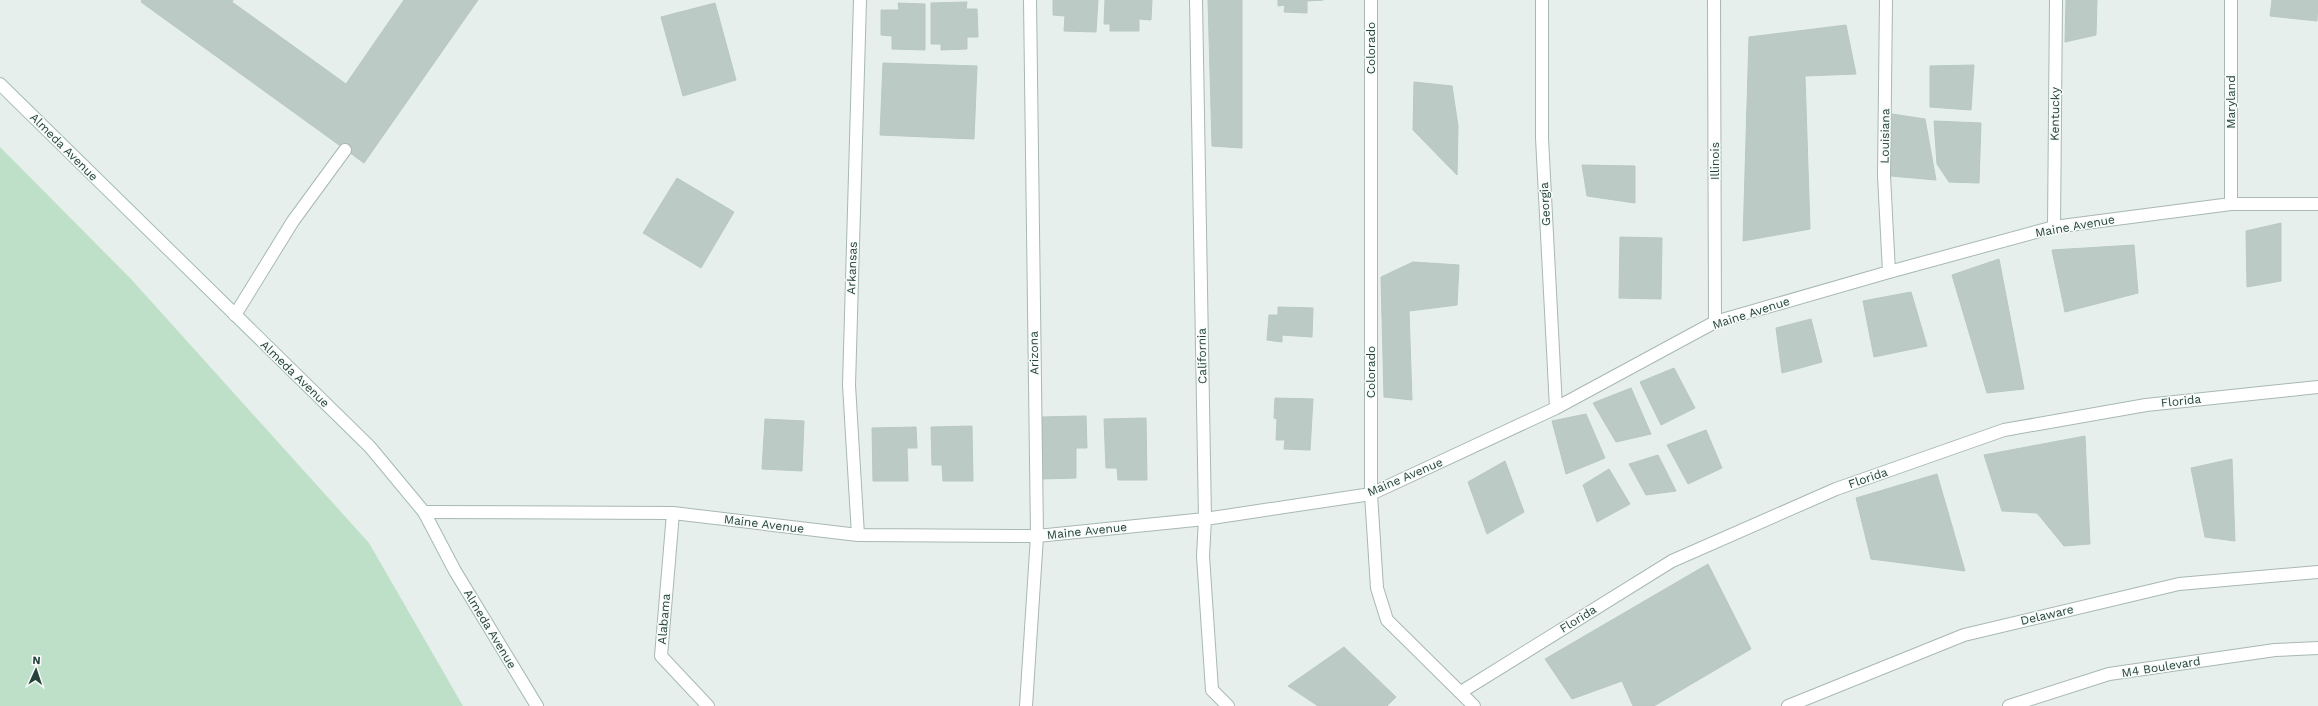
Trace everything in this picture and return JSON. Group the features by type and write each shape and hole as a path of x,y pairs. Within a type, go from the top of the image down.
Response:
{"street":[{"name":"Arkansas","path":"858,535 849,385 860,0"},
{"name":"Arizona","path":"1026,706 1037,536 1030,0"},
{"name":"California","path":"1196,0 1205,519 1203,556 1212,690 1228,706"},
{"name":"Colorado","path":"1370,0 1371,494 1377,588 1387,620 1474,706"},
{"name":"Georgia","path":"1542,0 1542,138 1556,408"},
{"name":"Illinois","path":"1714,0 1715,322"},
{"name":"Louisiana","path":"1886,0 1884,176 1889,272"},
{"name":"Kentucky","path":"2054,227 2056,0"},
{"name":"Maryland","path":"2231,0 2231,204"},
{"name":"Almeda Avenue","path":"0,84 370,447 424,512 455,571 537,706"},
{"path":"235,315 293,221 345,150"},
{"name":"Maine Avenue","path":"424,512 673,513 858,535 1037,536 1205,519 1371,494 1556,408 1715,322 2054,227 2231,204 2318,204"},
{"name":"Florida","path":"1461,692 1672,560 1836,489 2004,430 2146,404 2318,386"},
{"name":"Alabama","path":"673,513 661,656 708,706"},
{"name":"Delaware","path":"1788,706 1964,635 2179,584 2318,572"},
{"name":"M4 Boulevard","path":"2009,706 2109,674 2274,650 2318,648"}],"green space":[{"path":"0,147 131,279 369,543 463,706 0,706"}],"building":[{"path":"142,0 233,0 232,2 346,84 404,0 478,0 364,163 141,2"},
{"path":"1053,0 1098,0 1096,32 1064,31 1065,16 1053,15"},
{"path":"1105,0 1152,0 1151,20 1139,19 1139,31 1110,31 1110,24 1104,24"},
{"path":"1208,0 1242,0 1242,148 1212,146"},
{"path":"1278,0 1323,0 1307,1 1307,13 1284,12 1285,5 1278,6"},
{"path":"2066,0 2097,0 2096,35 2065,42"},
{"path":"2272,0 2318,0 2317,21 2270,16"},
{"path":"967,2 966,9 977,9 978,37 967,37 967,49 941,50 941,44 931,44 931,3"},
{"path":"715,3 736,80 683,96 661,17"},
{"path":"898,3 925,4 925,50 892,49 892,36 881,35 881,10 899,10"},
{"path":"1846,25 1856,74 1805,76 1810,229 1743,241 1749,37"},
{"path":"883,63 977,66 974,139 880,135"},
{"path":"1974,65 1971,110 1930,107 1930,66"},
{"path":"1414,82 1452,86 1458,126 1457,175 1413,130"},
{"path":"1892,114 1925,119 1936,180 1891,176"},
{"path":"1934,121 1981,123 1979,183 1949,182 1937,164"},
{"path":"1582,165 1635,166 1635,203 1587,196"},
{"path":"677,178 734,212 701,268 643,233"},
{"path":"2281,223 2281,281 2247,287 2246,231"},
{"path":"1620,237 1662,238 1661,299 1619,298"},
{"path":"2134,245 2138,293 2065,312 2052,250"},
{"path":"1999,259 2024,389 1987,393 1952,275"},
{"path":"1413,262 1459,265 1457,305 1409,311 1412,400 1384,397 1381,277"},
{"path":"1911,292 1927,346 1874,357 1863,301"},
{"path":"1278,307 1313,308 1312,337 1282,335 1282,342 1267,340 1269,315 1278,315"},
{"path":"1811,319 1822,362 1782,373 1776,328"},
{"path":"1674,368 1695,408 1661,425 1640,382"},
{"path":"1631,388 1651,434 1616,442 1593,403"},
{"path":"1275,398 1313,399 1310,450 1284,449 1285,440 1276,440 1277,419 1274,418"},
{"path":"1586,414 1605,458 1566,474 1552,421"},
{"path":"1086,416 1087,448 1076,448 1076,478 1042,479 1041,417"},
{"path":"1146,418 1147,480 1118,480 1117,468 1106,468 1104,419"},
{"path":"765,419 804,421 802,471 762,469"},
{"path":"972,426 973,481 943,481 942,465 932,465 931,427"},
{"path":"916,427 917,448 907,448 908,481 873,481 872,428"},
{"path":"1706,430 1722,468 1688,484 1667,445"},
{"path":"2085,436 2090,544 2064,546 2037,513 2002,511 1984,455"},
{"path":"1658,455 1676,491 1646,495 1629,464"},
{"path":"2232,459 2235,541 2205,537 2191,468"},
{"path":"1505,461 1524,512 1487,534 1468,482"},
{"path":"1609,469 1630,504 1597,522 1583,485"},
{"path":"1937,474 1965,571 1871,559 1856,498"},
{"path":"1708,564 1751,649 1654,706 1633,706 1622,681 1572,699 1545,659"},
{"path":"1344,647 1396,697 1387,706 1318,706 1288,686"}]}
